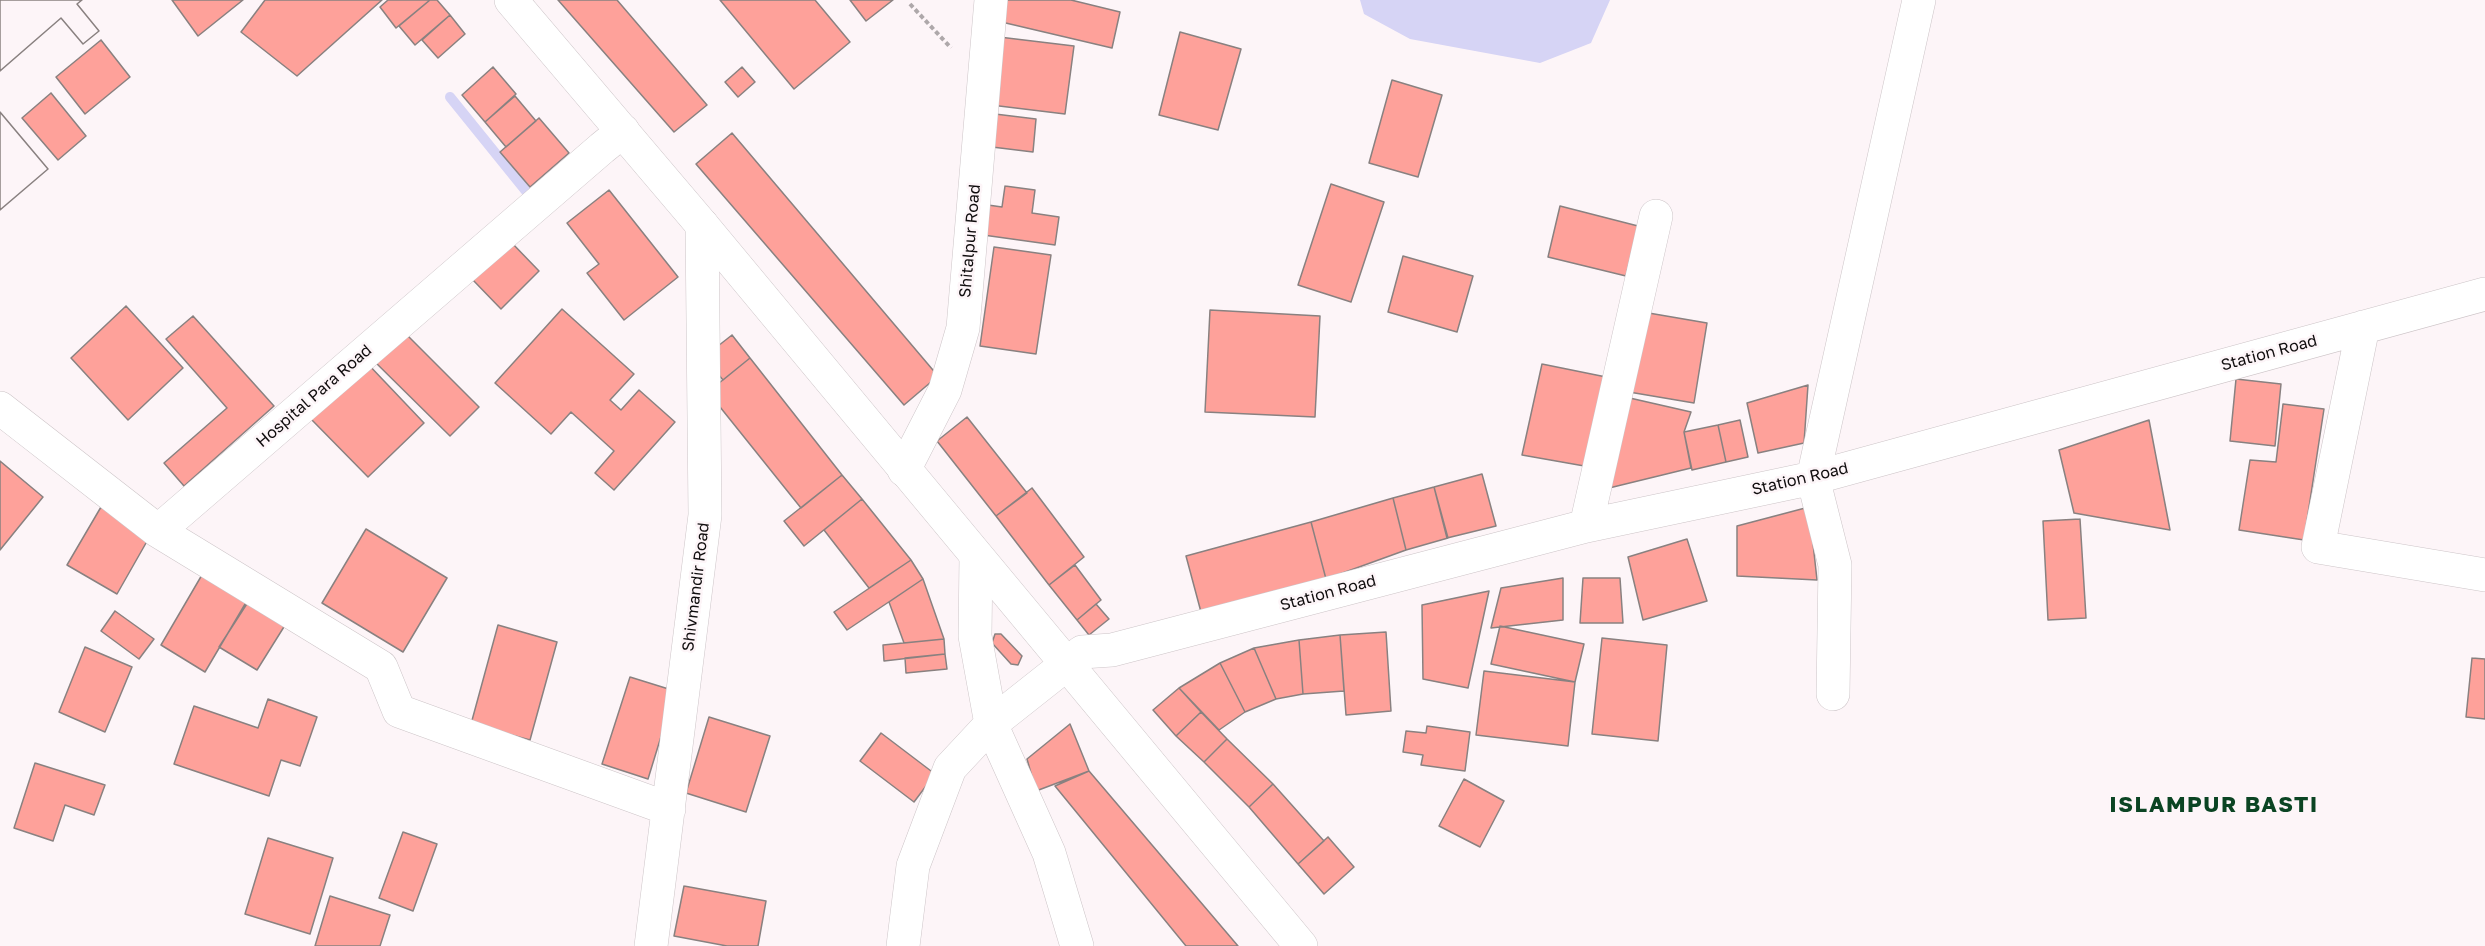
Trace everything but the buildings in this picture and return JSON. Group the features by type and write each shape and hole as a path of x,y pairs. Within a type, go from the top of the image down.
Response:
{"street":[{"path":"512,0 1301,946"},
{"name":"Shitalpur Road","path":"904,470 945,390 963,328 991,0"},
{"path":"1833,694 1835,565 1813,477 1919,0"},
{"name":"Hospital Para Road","path":"158,531 623,131"},
{"path":"1586,526 1656,216"},
{"name":"Shivmandir Road","path":"651,946 705,514 702,225"},
{"name":"Station Road","path":"903,946 913,866 950,768 991,724 1082,652 1112,650 1586,526 1813,477 2485,294"},
{"path":"2363,327 2318,546 2485,575"},
{"path":"0,408 158,531 381,667 399,711 669,809"},
{"path":"976,556 975,636 991,724 1049,854 1077,946"}],"path":[{"path":"910,4 953,49 987,51"}],"water":[{"path":"1360,0 1610,0 1591,43 1540,63 1410,39 1364,14"}],"waterway":[{"path":"450,97 530,196"}],"district":[{"name":"ISLAMPUR BASTI","path":"2214,805"}]}
